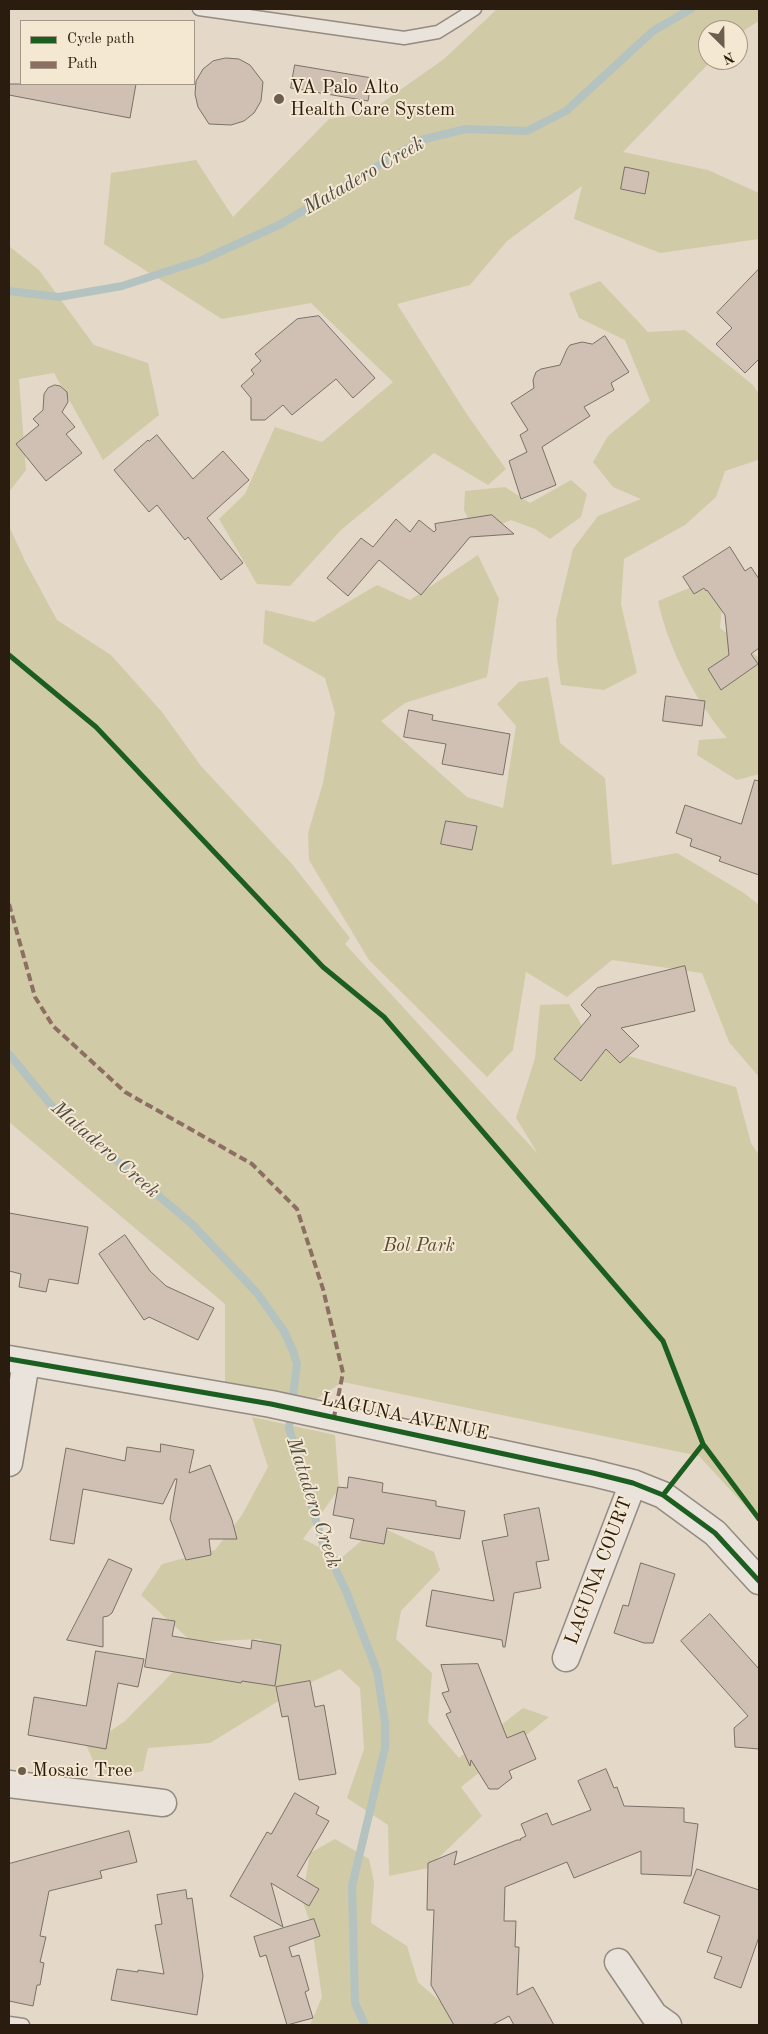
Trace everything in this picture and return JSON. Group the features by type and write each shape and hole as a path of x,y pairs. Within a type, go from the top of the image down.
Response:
{"street":[{"name":"LAGUNA AVENUE","path":"17,1361 271,1404 593,1473 633,1484 663,1495 715,1533 759,1581"},
{"path":"9,1463 17,1361"},
{"name":"LAGUNA COURT","path":"566,1658 633,1484"},
{"path":"9,1784 164,1803"},
{"path":"618,1962 654,2015 668,2025"}],"lane":[{"path":"199,9 404,38 438,32 475,9"},
{"path":"9,2023 24,2025"}],"green space":[{"path":"497,9 759,9 759,21 748,28 748,20 698,20 698,70 702,70 623,152 708,170 759,193 759,239 660,253 574,219 582,186 507,241 470,285 397,304 468,416 506,469 488,485 434,453 341,530 290,586 257,584 219,519 245,494 275,427 322,442 393,382 311,303 222,319 104,244 111,173 196,160 233,217 329,119 366,114 444,59"},
{"path":"9,246 39,270 94,345 148,363 159,415 103,460 54,373 19,379 26,470 9,492"},
{"path":"600,281 648,332 685,330 753,385 759,394 758,460 725,471 716,497 685,525 624,559 621,604 637,673 604,690 561,685 557,657 556,620 573,549 598,516 641,499 613,487 593,462 608,436 650,401 625,340 579,318 569,293"},
{"path":"571,480 587,494 581,517 550,539 535,529 511,520 494,527 472,527 464,510 465,491 505,487 530,503"},
{"name":"Bol Park","path":"9,526 25,561 57,620 111,655 162,712 201,766 292,864 350,938 345,944 538,1154 516,1118 535,1058 540,1005 569,1004 594,1046 736,1087 751,1143 759,1155 759,1521 699,1456 343,1382 307,1405 225,1385 225,1304 9,1122"},
{"path":"478,555 499,599 487,677 405,703 381,721 467,797 503,808 516,726 497,704 519,682 548,677 560,743 605,778 612,865 677,853 744,893 759,905 759,1077 729,1042 702,973 612,960 567,997 526,972 513,1050 487,1077 369,960 309,860 308,833 323,783 335,713 325,678 263,643 265,610 314,622 377,585 410,600"},
{"path":"694,586 723,596 720,628 759,658 759,774 737,780 697,755 699,740 727,738 705,708 685,674 676,656 658,601"},
{"path":"252,1417 335,1435 339,1489 303,1539 341,1558 379,1526 434,1552 440,1570 401,1611 396,1639 432,1673 428,1722 459,1758 523,1708 549,1717 461,1787 482,1816 428,1868 389,1876 388,1825 347,1798 364,1749 360,1688 340,1669 303,1686 210,1743 148,1748 143,1771 101,1779 87,1747 125,1721 177,1668 263,1667 261,1639 192,1642 141,1595 162,1564 215,1550 242,1515 268,1467"},
{"path":"335,1839 369,1859 374,1882 371,1923 407,1946 418,1982 454,2014 474,2025 310,2025 322,1997 312,1928 302,1900 310,1853"}],"building":[{"path":"226,58 239,59 250,65 263,82 261,101 254,113 244,121 231,125 209,124 198,107 195,94 196,81 203,69 213,61"},
{"path":"295,65 372,78 368,101 291,88"},
{"path":"9,84 136,85 130,118 9,95"},
{"path":"625,167 649,172 645,194 621,189"},
{"path":"759,269 759,359 745,373 716,344 732,328 717,313"},
{"path":"319,316 375,378 353,398 336,379 292,415 283,405 265,420 251,420 251,398 241,386 254,374 251,370 261,361 255,354 297,319"},
{"path":"605,336 629,372 611,383 614,390 584,407 590,416 542,447 556,485 521,499 509,461 527,452 520,435 528,430 511,403 534,388 533,380 536,372 560,365 570,345 582,342 592,344"},
{"path":"55,385 60,386 67,392 68,402 62,412 75,427 66,434 82,453 46,481 16,444 39,425 33,419 43,410 44,394 48,388"},
{"path":"157,435 193,479 223,451 249,480 207,518 243,563 221,580 188,537 185,540 157,505 149,512 114,470 148,440"},
{"path":"492,515 514,534 470,537 421,595 379,560 348,596 327,578 361,538 373,547 396,519 410,532 419,520 434,532 436,530 435,524"},
{"path":"730,547 745,571 751,567 759,579 759,648 751,654 758,664 721,690 708,669 729,655 725,615 707,590 704,588 694,594 683,577"},
{"path":"666,696 705,701 702,726 663,721"},
{"path":"409,710 433,715 432,720 510,734 503,775 442,764 446,744 404,737"},
{"path":"755,780 759,781 759,875 719,861 721,857 690,846 692,839 676,833 685,805 741,824"},
{"path":"446,821 477,826 472,850 441,844"},
{"path":"685,966 695,1011 621,1028 639,1046 620,1063 606,1049 581,1081 554,1059 591,1015 581,1005 597,988"},
{"path":"9,1213 88,1227 78,1284 49,1279 46,1292 19,1287 21,1274 9,1271"},
{"path":"125,1235 150,1271 166,1286 214,1308 198,1340 149,1317 144,1320 99,1254"},
{"path":"161,1444 194,1450 189,1473 210,1465 232,1520 237,1539 209,1539 211,1555 186,1560 170,1519 177,1479 175,1479 163,1504 83,1489 74,1544 50,1540 66,1448 125,1461 127,1447 160,1452"},
{"path":"349,1477 383,1483 382,1492 436,1501 436,1506 465,1511 460,1539 387,1528 384,1544 350,1538 354,1519 333,1515 338,1487 347,1488"},
{"path":"539,1508 549,1560 536,1562 541,1588 514,1593 505,1647 503,1647 502,1640 426,1626 432,1590 494,1601 482,1541 508,1536 504,1515"},
{"path":"109,1559 132,1569 112,1613 103,1617 103,1647 67,1640"},
{"path":"641,1563 675,1574 653,1643 644,1643 614,1633 623,1605 628,1606"},
{"path":"710,1614 759,1669 759,1749 735,1747 734,1728 748,1716 681,1641"},
{"path":"153,1618 175,1621 172,1636 251,1649 252,1640 281,1645 275,1686 242,1681 241,1683 145,1667"},
{"path":"96,1651 144,1659 138,1687 118,1683 106,1749 28,1735 34,1697 86,1706"},
{"path":"478,1664 507,1738 524,1731 536,1759 509,1771 512,1778 498,1789 489,1789 471,1760 470,1766 446,1714 451,1712 442,1693 449,1691 441,1665"},
{"path":"310,1681 315,1707 324,1705 336,1774 299,1780 288,1716 282,1717 276,1687"},
{"path":"606,1769 614,1788 617,1787 624,1806 684,1808 684,1822 698,1824 691,1876 641,1874 641,1851 574,1878 567,1862 505,1887 504,1921 516,1921 515,1947 519,1947 517,1995 533,1987 554,2025 514,2025 509,2016 492,2025 454,2025 431,1985 434,1910 427,1910 428,1863 457,1851 454,1865 521,1840 526,1836 521,1824 547,1813 552,1825 591,1810 578,1781"},
{"path":"295,1793 319,1807 316,1814 329,1821 297,1876 319,1889 309,1906 271,1883 283,1927 230,1896 267,1832 271,1834"},
{"path":"129,1831 137,1862 100,1871 102,1878 49,1891 40,1936 46,1937 40,1962 44,1963 40,1985 37,1985 33,2006 9,2001 9,1864"},
{"path":"697,1869 759,1890 759,1937 741,1988 714,1978 722,1957 707,1952 720,1916 684,1903"},
{"path":"186,1890 187,1899 192,1898 203,1976 197,2015 111,2000 117,1969 164,1974 155,1925 162,1924 157,1895"},
{"path":"314,1919 320,1936 289,1947 292,1957 299,1955 309,1990 305,1992 313,2018 287,2025 266,1955 260,1957 254,1937"}],"waterway":[{"name":"Matadero Creek","path":"9,291 59,297 122,286 202,260 281,224 421,140 466,129 527,131 566,111 653,31 691,9"},
{"name":"Matadero Creek","path":"9,1054 51,1105 192,1224 257,1293 284,1331 293,1351 297,1364 289,1428 323,1544 346,1591 377,1671 385,1722 385,1748 352,1886 355,2003 365,2025"}],"marked path":[{"path":"9,904 35,997 53,1026 125,1092 252,1164 297,1209 323,1289 343,1373 334,1417"}],"cycle path":[{"path":"9,655 96,727 323,967 384,1017 663,1341 703,1444 759,1519"},
{"path":"9,1359 271,1404 633,1483 663,1495 715,1533 759,1581"},
{"path":"663,1495 703,1444"}],"place":[{"name":"VA Palo Alto Health Care System","path":"279,99"},
{"name":"Mosaic Tree","path":"22,1771"}]}
